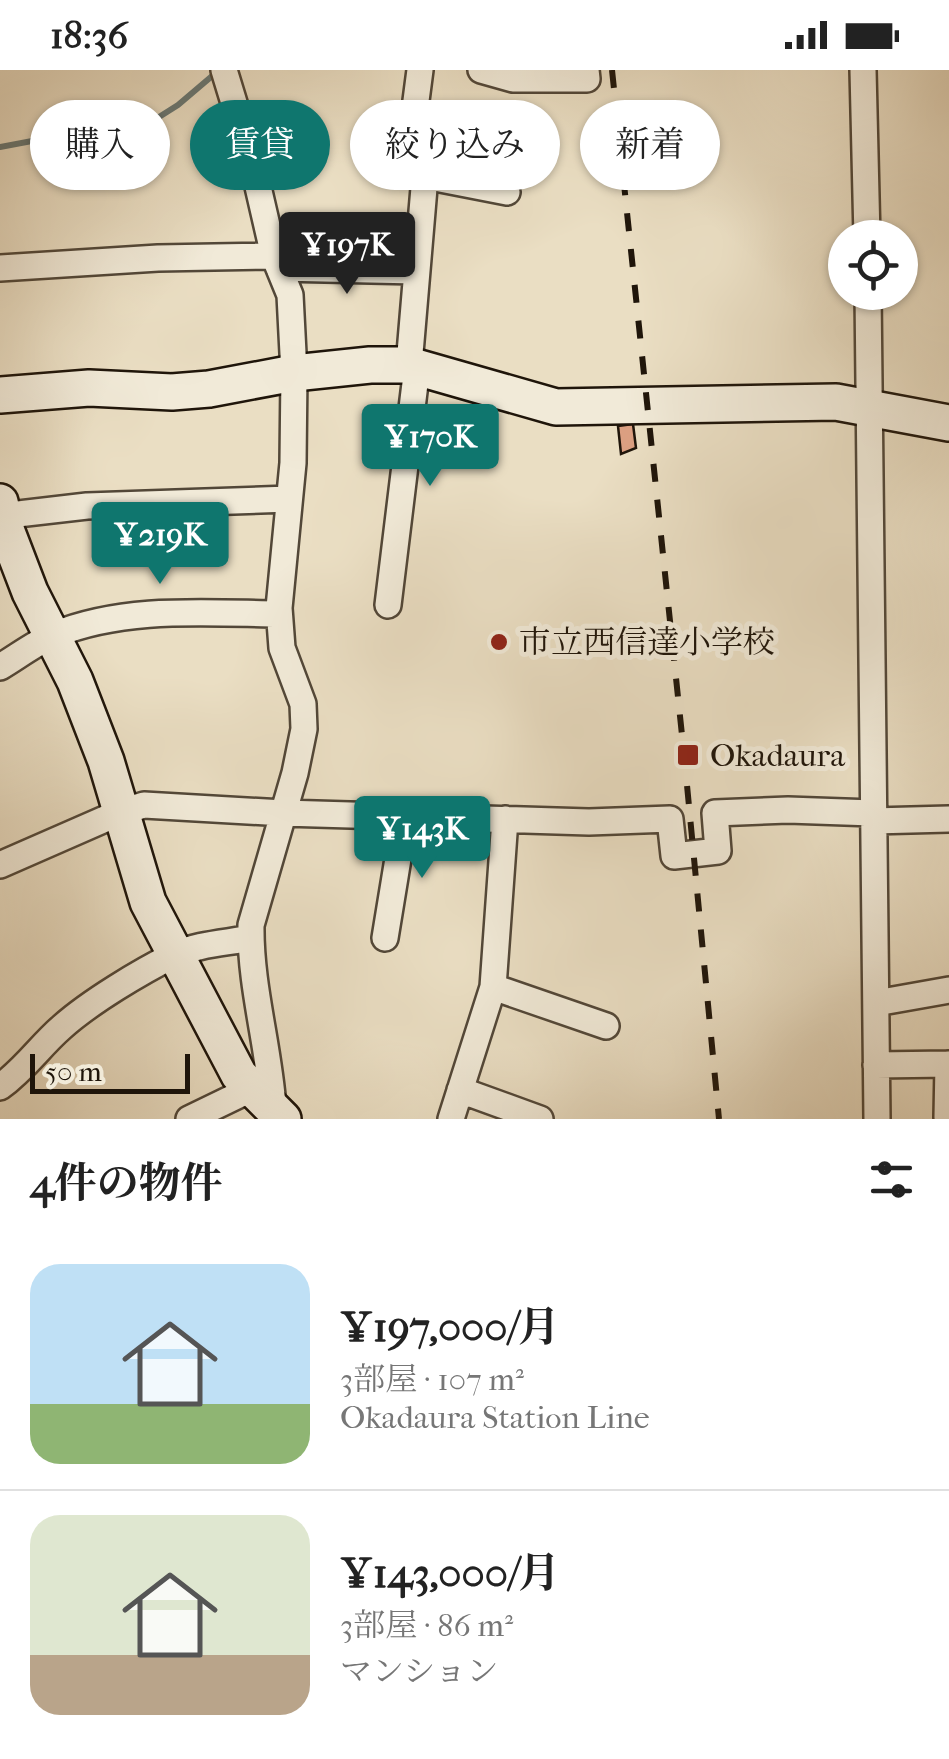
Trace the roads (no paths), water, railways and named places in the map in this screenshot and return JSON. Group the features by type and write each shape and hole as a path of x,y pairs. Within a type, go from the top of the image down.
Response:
{"main road":[{"path":"0,395 89,388 172,392 209,389 370,364 413,366 556,408 836,402 949,423"},
{"path":"1,511 30,592 75,681 106,761 148,902 239,1074 272,1109"}],"street":[{"path":"416,100 420,70"},
{"path":"481,70 513,79 586,79 586,70"},
{"path":"863,70 866,220"},
{"path":"190,1119 272,1109 270,1059 251,938 260,888 304,729 304,704 282,648 279,614 294,373 290,295 276,262 227,71"},
{"path":"388,604 413,366 424,190"},
{"path":"497,190 507,192"},
{"path":"0,268 158,258 417,271"},
{"path":"868,310 877,1119"},
{"path":"1,511 289,500"},
{"path":"0,667 52,636 124,617 190,612 279,614"},
{"path":"0,864 144,805 589,822 670,819 674,856 718,852 715,812 788,810 949,819"},
{"path":"385,938 405,816"},
{"path":"451,1119 493,987 506,818"},
{"path":"0,1087 24,1069 60,1028 100,999 176,954 251,938"},
{"path":"493,987 606,1026"},
{"path":"876,1003 949,990"},
{"path":"876,1064 948,1064 947,1117"},
{"path":"460,1090 540,1119"}],"waterway":[{"path":"0,147 159,117 218,71"}],"railway":[{"path":"612,70 719,1119"}],"place":[{"name":"市立西信達小学校","path":"499,642"},
{"name":"Okadaura","path":"688,755"}]}
